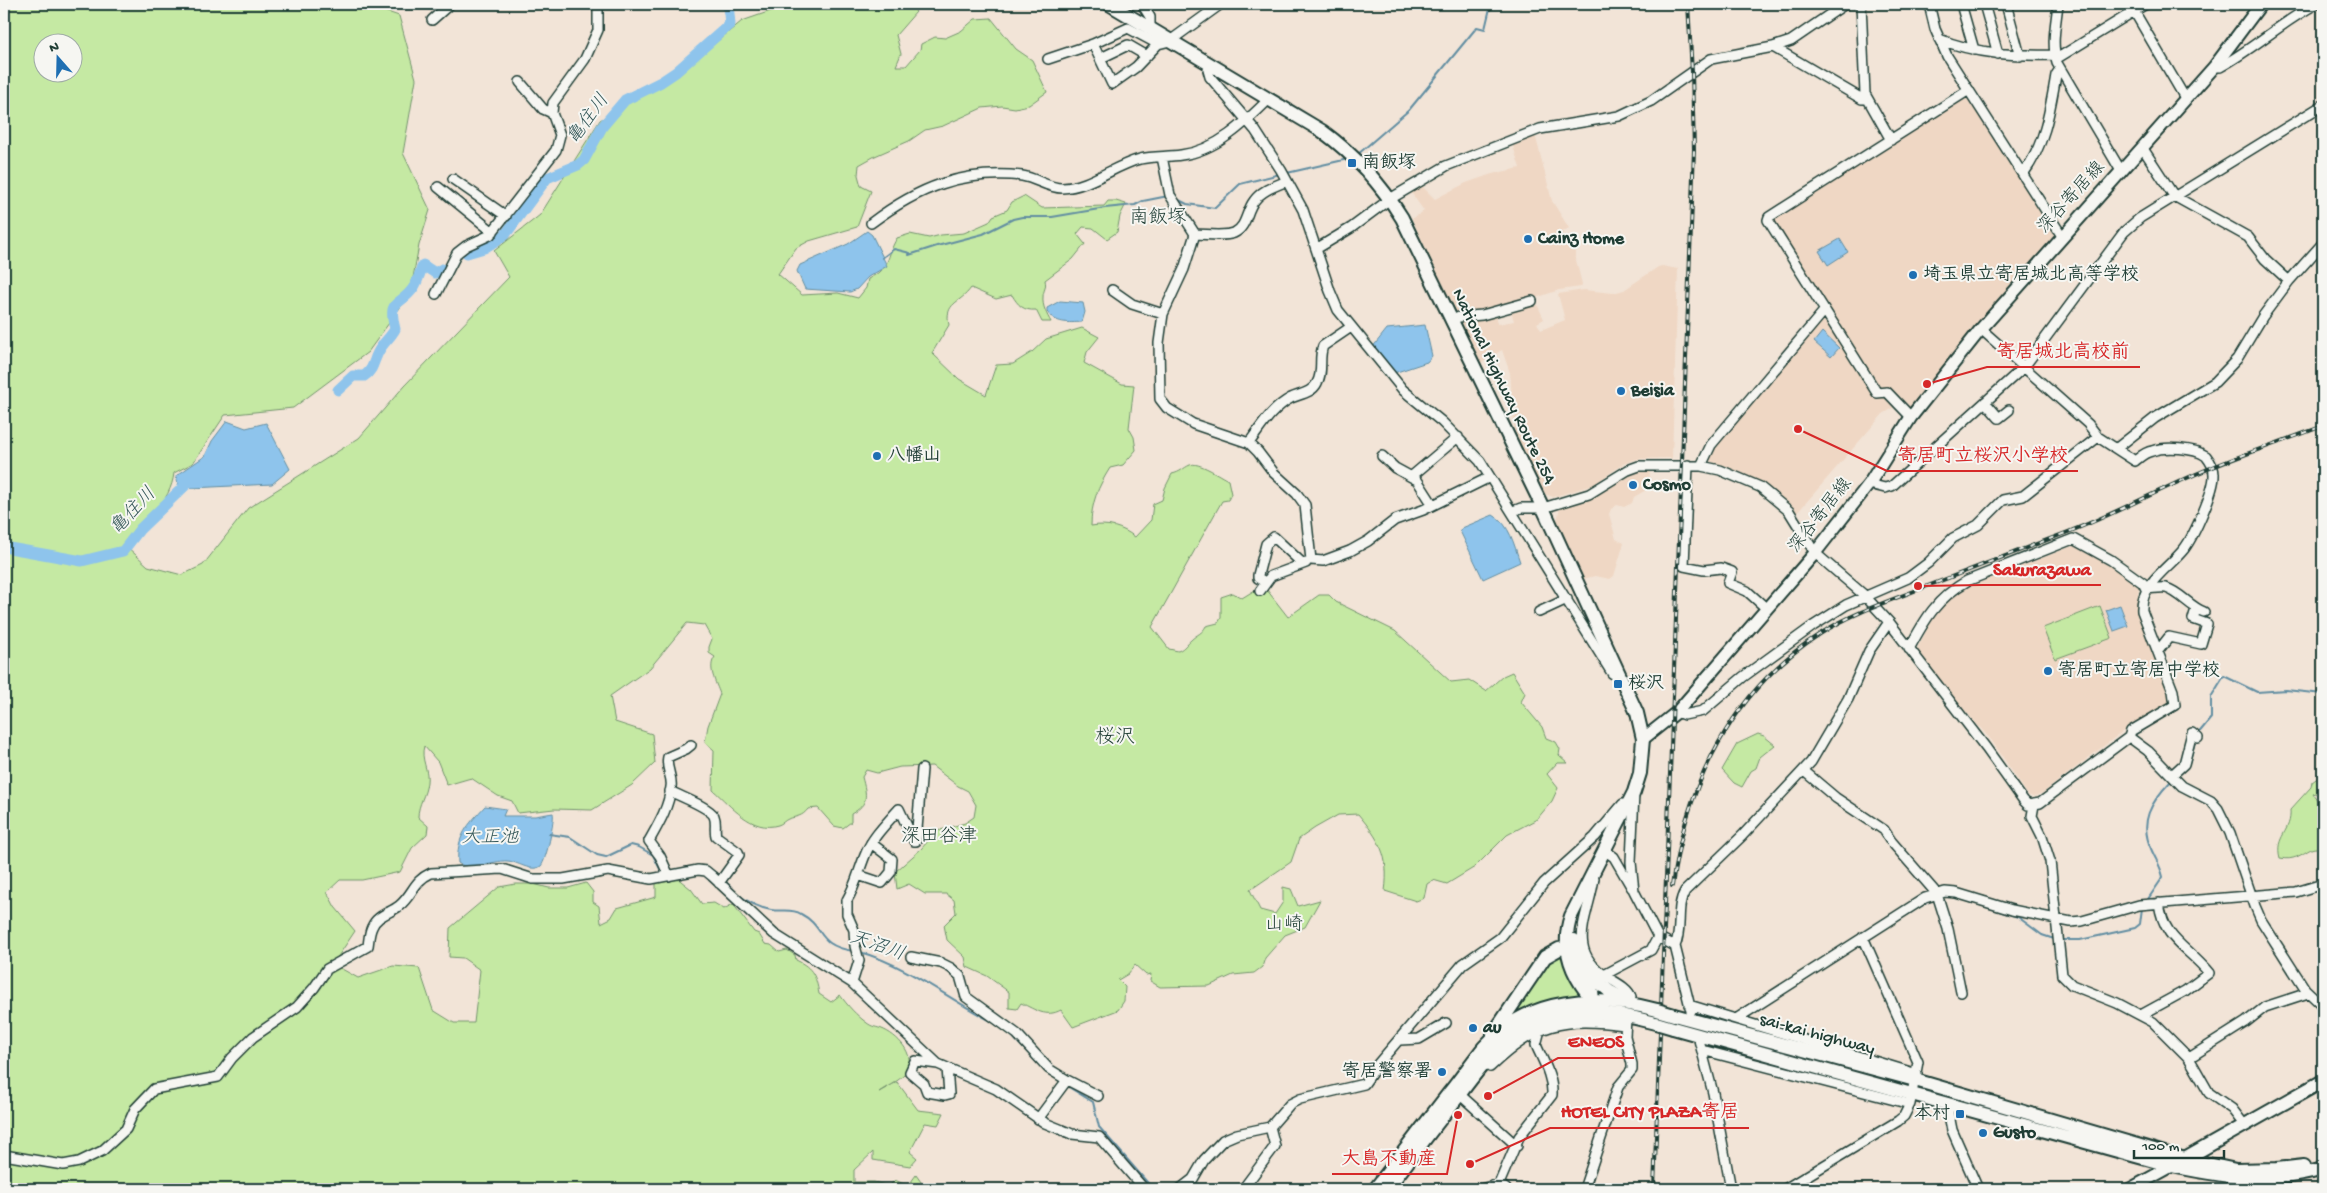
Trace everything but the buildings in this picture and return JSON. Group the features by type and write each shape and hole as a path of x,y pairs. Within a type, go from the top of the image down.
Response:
{"highway":[{"name":"National Highway Route 254","path":"1109,4 1150,28 1164,42 1210,65 1302,118 1338,142 1354,156 1390,199 1402,218 1542,508 1637,713 1643,739 1640,773 1634,792 1569,922 1576,979 1593,1006"},
{"name":"National Highway Route 254","path":"1571,946 1586,971 1592,986 1593,1006"},
{"path":"1485,1046 1545,957 1551,952 1571,946"},
{"path":"1586,971 1609,991 1633,1001"},
{"name":"sai-kai highway","path":"1387,1189 1456,1091 1485,1046 1517,1021 1538,1011 1574,1001 1656,1023 1911,1099 1947,1105 2236,1170 2277,1174 2323,1162"},
{"name":"sai-kai highway","path":"1375,1189 1456,1091 1484,1062 1504,1048 1525,1029 1551,1016 1593,1006 1633,1001 1674,1015 1916,1077 2172,1166 2226,1177 2323,1169"},
{"path":"2172,1166 2323,1081"}],"main road":[{"name":"深谷寄居線","path":"1643,739 1676,712 1815,553 1869,484 1911,417 1981,329 2214,67 2257,5"},
{"path":"2130,1189 2172,1166"}],"street":[{"path":"432,20 450,4"},
{"path":"436,294 457,253 466,246 493,232 556,150 560,135 552,113 553,104 585,59 598,30 598,4"},
{"path":"1142,4 1150,17 1150,28"},
{"path":"1094,44 1112,84 1164,42 1221,4"},
{"path":"1316,250 1351,228 1390,199 1446,166 1540,129 1563,124 1600,120 1629,112 1652,101 1712,59 1773,47 1791,41 1844,4"},
{"path":"1862,4 1867,99 1891,140"},
{"path":"1929,4 1939,39 2062,236"},
{"path":"1962,4 1974,50"},
{"path":"1984,4 1998,54"},
{"path":"2006,4 2020,56"},
{"path":"2058,4 2055,57 2060,69 2121,171"},
{"path":"1939,39 1961,48 1998,54 2055,57 2134,7 2146,4"},
{"path":"2214,67 2220,67 2246,52 2292,17 2316,4"},
{"path":"2134,7 2186,98"},
{"path":"1048,59 1094,44 1128,28 1164,42"},
{"path":"1101,58 1128,45 1147,56"},
{"path":"1773,47 1862,99 1867,99"},
{"path":"1210,65 1208,70 1210,77 1248,121 1268,148 1303,210 1333,302 1403,390 1458,438 1480,461 1612,673 1623,680"},
{"path":"2023,174 2039,148 2056,75 2060,69"},
{"path":"520,82 543,109 552,113"},
{"path":"1911,417 1888,392 1877,392 1768,220 1769,217 1970,90"},
{"path":"871,223 896,205 949,180 1006,175 1027,177 1053,188 1063,188 1077,185 1139,159 1181,156 1208,148 1248,121 1269,99"},
{"path":"1869,484 1885,488 1892,486 2024,367 2124,232 2140,218 2323,106"},
{"path":"2142,147 2174,196 2248,238 2265,259 2289,281"},
{"path":"1162,157 1170,195 1195,234"},
{"path":"453,178 506,216"},
{"path":"1195,234 1224,234 1238,230 1247,216 1251,205 1260,194 1287,181"},
{"path":"438,187 493,232"},
{"path":"1195,234 1184,269 1163,314 1159,343 1158,384 1160,399 1167,408 1193,424 1249,443 1274,474 1297,494 1305,505 1307,562"},
{"path":"2117,448 2155,418 2215,382 2237,358 2263,316 2289,281 2323,243"},
{"path":"1112,290 1132,304 1163,314"},
{"path":"1451,320 1459,317 1482,315 1532,301"},
{"path":"1701,466 1711,445 1824,311"},
{"path":"1249,443 1278,407 1290,399 1310,391 1316,385 1321,372 1319,359 1323,346 1351,327"},
{"path":"1981,329 2088,424 2098,437 2135,461 2150,451 2162,449 2203,453 2210,462 2214,474 2210,493 2195,533 2184,549 2146,589 2141,602 2142,611 2173,691 2175,705 2132,731 2129,737 2034,806"},
{"path":"1985,402 1999,418 2009,410"},
{"path":"1676,712 1684,715 1703,711 1787,644 1846,605 1864,595 1908,578 1928,563 1953,538 1978,525 2003,500 2023,496 2098,437"},
{"path":"1412,476 1458,438"},
{"path":"1382,456 1395,468 1412,476 1422,487 1433,505"},
{"path":"1685,465 1684,566 1704,570 1721,568 1732,572 1728,583 1747,591 1767,609"},
{"path":"1513,512 1521,508 1542,508 1589,494 1628,470 1639,466 1685,465 1720,470 1771,494 1794,517 1815,553 1864,595 1889,622 1977,736 2024,801 2034,806"},
{"path":"1260,591 1265,582 1277,573 1307,562 1323,561 1350,551 1368,541 1395,520 1433,505 1490,477"},
{"path":"1265,582 1258,578 1258,575 1266,544 1274,536 1307,562"},
{"path":"1909,649 1925,619 1939,601 1953,589 1968,580 2073,539 2111,560 2143,583 2146,589"},
{"path":"2146,589 2165,588 2171,590 2200,610 2193,619 2207,624 2201,644 2169,637 2158,651"},
{"path":"1539,612 1567,599"},
{"path":"1889,622 1869,651 1848,699 1820,748 1804,771 1742,836 1685,891 1680,901 1678,936 1675,946 1690,1008 1736,1019 1916,1077"},
{"path":"2172,775 2184,764 2192,732 2198,738"},
{"path":"2129,737 2148,751 2182,786 2211,801 2218,809 2230,834 2251,895 2262,920 2308,992 2323,1006"},
{"path":"668,876 660,856 648,842 658,827 670,791 671,781 666,763 668,757 686,749 691,744"},
{"path":"852,983 860,961 855,946 854,930 847,914 847,900 853,893 871,842 899,809 914,841 916,841 922,769"},
{"path":"1804,771 1836,798 1884,830 1891,842 1937,894 1948,929 1961,992"},
{"path":"670,791 692,803 707,808 713,814 716,822 716,836 738,852 739,855 719,883"},
{"path":"1634,792 1631,862 1634,891"},
{"path":"1180,1189 1193,1179 1204,1160 1223,1140 1237,1134 1270,1127 1290,1104 1300,1099 1364,1084 1378,1064 1463,964 1500,938 1544,883 1595,837 1623,804 1627,805"},
{"path":"2034,806 2032,816 2050,861 2062,974 2072,985 2117,1003 2153,1022 2189,1058 2208,1093 2232,1109 2245,1126"},
{"path":"858,875 882,884 891,872 892,859 871,842"},
{"path":"1604,850 1614,857 1658,937 1675,946"},
{"path":"4,1155 63,1164 79,1162 102,1151 126,1129 135,1109 154,1089 218,1077 232,1058 253,1037 297,1007 314,988 327,969 368,946 372,926 400,905 423,877 445,872 502,869 533,879 563,879 608,871 651,879 698,870 706,872 774,934 852,983 938,1064"},
{"path":"1594,870 1592,888 1584,914 1582,940 1586,954 1594,966 1622,987 1633,1001"},
{"path":"1736,1019 1925,898 1937,894 1956,892 2012,910 2055,920 2082,921 2139,905 2296,892 2323,884"},
{"path":"2141,1015 2185,991 2209,973 2200,961 2170,936 2161,918 2159,904"},
{"path":"1604,975 1651,950 1658,937"},
{"path":"1785,1189 1904,1116 1911,1099 1918,1062 1863,937"},
{"path":"911,957 941,962 951,968 960,976 966,997 1017,1034 1049,1069 1098,1096"},
{"path":"2189,1058 2246,1022 2265,1007 2308,992"},
{"path":"1504,1048 1527,1035 1554,1025 1582,1021 1626,1022 1625,1036 1632,1070 1618,1088 1584,1189"},
{"path":"1400,1040 1419,1039 1446,1023"},
{"path":"1481,1189 1502,1187 1519,1137 1552,1095 1552,1086 1547,1068 1536,1046 1540,1030"},
{"path":"1699,1040 1713,1094 1731,1189"},
{"path":"1702,1050 1911,1099"},
{"path":"947,1068 949,1094 945,1095 927,1092 924,1084 910,1072 915,1061 938,1064 996,1089 1038,1118 1072,1134 1099,1137 1144,1189"},
{"path":"1038,1118 1067,1080"},
{"path":"1456,1091 1517,1146"},
{"path":"1947,1105 1952,1130 1978,1189"},
{"path":"1243,1189 1275,1146 1270,1127"}],"shaded area":[{"name":"埼玉県立寄居城北高等学校","path":"1966,97 1971,98 2057,232 1984,317 1912,409 1889,389 1877,387 1773,223 1774,217"},
{"path":"1535,134 1552,201 1569,228 1562,232 1565,236 1570,235 1575,242 1581,287 1559,290 1524,302 1483,312 1457,315 1412,219 1424,211 1410,191 1420,184 1435,199 1466,183 1492,174 1520,168 1512,143"},
{"path":"1662,266 1678,269 1672,458 1637,459 1623,464 1593,485 1553,497 1545,494 1515,436 1510,373 1502,350 1481,363 1460,320 1496,314 1498,324 1514,321 1511,310 1536,302 1544,319 1537,323 1541,330 1565,320 1558,294 1584,290 1613,293 1624,290"},
{"path":"1824,316 1876,395 1886,393 1895,407 1883,414 1797,513 1763,483 1724,465 1708,461 1714,445"},
{"path":"1649,467 1651,487 1634,497 1632,503 1624,507 1617,505 1611,509 1609,514 1616,539 1624,543 1614,576 1610,579 1595,576 1583,579 1557,521 1560,508 1586,501 1631,472"},
{"name":"寄居町立寄居中学校","path":"2078,544 2136,581 2139,586 2137,604 2171,693 2172,702 2122,732 2044,792 2033,797 2028,795 1992,741 1953,697 1917,649 1934,616 1944,604 1961,590"}],"green space":[{"path":"4,4 364,4 399,16 416,79 403,153 430,210 419,245 410,294 368,352 293,408 225,415 193,463 174,473 168,494 156,512 125,545 148,566 182,575 203,565 248,508 359,438 405,385 509,277 494,251 540,215 600,120 679,73 742,21 791,4 910,4 916,12 896,35 901,54 896,66 906,66 920,50 921,44 935,37 945,38 961,31 975,19 991,18 1016,49 1032,60 1047,92 1029,105 1015,108 1002,106 982,108 943,126 925,130 909,141 859,165 858,175 861,186 871,191 857,227 809,241 796,248 778,274 802,295 838,293 858,298 866,288 868,279 885,266 897,238 910,234 929,238 964,233 989,222 993,216 1007,210 1012,202 1024,196 1042,208 1104,206 1108,201 1126,204 1120,216 1117,232 1107,239 1093,228 1083,227 1077,234 1085,244 1073,259 1045,280 1043,304 1051,322 1042,322 1036,310 1021,307 1012,295 996,299 971,288 951,307 948,317 949,325 932,353 959,379 986,395 996,365 1013,364 1032,352 1046,339 1082,328 1099,337 1087,352 1084,363 1122,384 1134,385 1129,428 1134,437 1136,450 1123,465 1110,468 1094,503 1091,526 1103,525 1114,527 1135,537 1151,520 1153,504 1162,500 1165,488 1172,474 1190,465 1198,465 1228,480 1231,494 1228,500 1222,501 1152,627 1169,649 1180,650 1206,626 1218,623 1221,618 1221,597 1233,593 1242,598 1255,590 1267,590 1288,617 1319,595 1329,595 1336,602 1395,631 1451,682 1469,680 1486,691 1503,676 1512,672 1525,693 1521,702 1542,727 1546,738 1556,742 1560,749 1559,755 1568,763 1557,763 1547,774 1558,788 1552,801 1537,819 1507,835 1475,867 1447,884 1433,880 1427,884 1424,898 1416,901 1385,891 1386,868 1377,840 1358,814 1338,815 1299,839 1291,862 1250,890 1260,910 1275,914 1283,902 1283,887 1291,889 1298,906 1320,900 1305,927 1285,935 1265,958 1262,967 1254,973 1233,975 1209,986 1160,987 1150,981 1151,974 1146,975 1135,965 1128,974 1118,980 1125,987 1124,1001 1118,1010 1073,1027 1061,1010 1046,1013 1021,1003 1017,1009 1009,1008 1009,992 987,976 967,967 965,957 947,940 944,925 956,913 954,900 946,894 925,894 909,884 897,889 895,872 921,849 937,831 965,823 974,817 976,805 968,791 958,786 932,766 900,767 877,773 866,770 862,777 865,789 864,803 851,814 851,822 843,828 834,826 818,808 808,809 801,815 788,819 778,825 759,825 742,816 713,790 714,750 705,742 708,726 720,694 712,670 715,657 709,653 712,639 704,625 687,623 650,668 610,696 615,722 652,734 655,763 632,785 592,810 554,809 518,813 512,801 498,796 471,778 447,785 438,762 424,746 423,755 427,782 418,817 428,826 427,834 412,848 400,872 362,880 340,880 327,892 335,907 355,931 333,964 358,978 393,966 419,968 433,1010 454,1023 474,1023 480,970 463,958 449,957 450,928 499,887 533,884 549,888 568,888 586,883 593,892 593,902 599,906 601,923 611,918 617,908 656,897 656,881 676,877 691,889 702,904 714,903 724,909 733,904 754,932 759,934 765,944 771,945 779,952 787,950 795,955 796,960 813,973 819,994 831,1002 840,995 863,1020 888,1032 904,1046 909,1058 907,1071 898,1080 879,1092 897,1082 918,1110 944,1113 938,1125 925,1123 910,1152 917,1158 910,1166 873,1160 873,1152 854,1170 854,1182 874,1182 889,1186 895,1180 908,1186 916,1175 926,1189 4,1189"},
{"path":"2100,606 2112,638 2055,659 2043,628"},
{"path":"1758,734 1764,736 1775,745 1760,757 1756,768 1751,771 1742,787 1734,783 1722,770 1737,744"},
{"path":"2323,764 2323,791 2313,794 2323,808 2323,847 2312,848 2293,858 2280,858 2279,844 2288,824 2290,810 2311,787 2312,782 2319,777"},
{"path":"1565,951 1584,995 1565,998 1508,1018 1514,1015 1552,957"}],"water":[{"path":"867,231 872,235 887,266 868,277 857,289 850,292 805,289 797,271 800,265 848,244"},
{"path":"1840,239 1848,252 1828,265 1819,251"},
{"path":"1060,301 1083,303 1085,312 1082,322 1072,323 1054,319 1047,312 1047,308"},
{"path":"1425,325 1432,356 1427,362 1394,373 1372,348 1387,329"},
{"path":"1822,332 1839,348 1831,357 1814,342"},
{"path":"227,421 246,428 266,423 290,469 272,484 192,488 178,484 176,476 205,456 212,441"},
{"path":"1493,515 1507,529 1520,562 1483,579 1460,531 1462,528"},
{"path":"2120,605 2128,626 2114,631 2106,610"},
{"name":"大正池","path":"485,806 506,809 503,816 535,816 553,813 550,840 541,866 533,868 507,861 475,866 458,863 459,845 464,831"}],"waterway":[{"name":"亀住川","path":"467,253 484,248 505,235 547,178 578,165 584,160 602,127 625,100 661,82 676,72 730,24 728,4"},
{"path":"1357,155 1409,110 1477,27 1485,29 1491,4"},
{"path":"1287,173 1348,159"},
{"path":"1177,199 1187,204 1215,208 1240,184 1280,174"},
{"path":"882,258 894,249 910,253 909,255 983,234 1013,219 1022,217 1052,217 1135,205 1143,201 1168,196"},
{"name":"亀住川","path":"338,390 353,376 364,376 368,373 380,349 395,329 393,319 394,307 414,287 423,265 435,273 442,269"},
{"name":"亀住川","path":"4,547 82,561 123,551 140,529 194,477"},
{"path":"2197,735 2211,718 2211,697 2224,676 2257,692 2286,690 2323,694"},
{"path":"2189,763 2196,739"},
{"path":"2146,902 2163,877 2148,841 2147,822 2153,805 2171,781"},
{"name":"天沼川","path":"549,834 570,837 597,855 606,857 631,845 639,847 653,855 662,873"},
{"name":"天沼川","path":"700,867 709,868 720,876"},
{"name":"天沼川","path":"725,881 734,890"},
{"name":"天沼川","path":"739,895 767,909 798,912 809,919 832,945 853,951"},
{"path":"1906,915 1932,900"},
{"path":"1980,905 2018,917 2042,935 2054,939"},
{"path":"2061,940 2080,940 2135,928 2140,924 2142,908"},
{"name":"天沼川","path":"860,952 895,966 995,1023"},
{"name":"天沼川","path":"1010,1034 1045,1071"},
{"name":"天沼川","path":"1067,1086 1093,1102 1099,1127 1153,1189"}],"railway":[{"path":"1654,1189 1694,150 1688,4"},
{"path":"1672,886 1689,812 1702,777 1718,744 1738,712 1762,683 1789,657 1820,634 1871,608 2084,525 2212,467 2323,426"}],"place":[{"name":"南飯塚","path":"1352,163"},
{"name":"Cainz Home","path":"1528,239"},
{"name":"埼玉県立寄居城北高等学校","path":"1913,275"},
{"name":"寄居城北高校前","path":"1927,384"},
{"name":"Beisia","path":"1621,391"},
{"name":"寄居町立桜沢小学校","path":"1798,429"},
{"name":"八幡山","path":"877,456"},
{"name":"Cosmo","path":"1633,485"},
{"name":"Sakurazawa","path":"1918,586"},
{"name":"寄居町立寄居中学校","path":"2048,671"},
{"name":"桜沢","path":"1618,684"},
{"name":"au","path":"1473,1028"},
{"name":"寄居警察署","path":"1442,1072"},
{"name":"ENEOS","path":"1488,1096"},
{"name":"本村","path":"1960,1114"},
{"name":"大島不動産","path":"1458,1115"},
{"name":"Gusto","path":"1983,1133"},
{"name":"HOTEL CITY PLAZA寄居","path":"1470,1164"}],"district":[{"name":"南飯塚","path":"1158,218"},
{"name":"桜沢","path":"1115,738"},
{"name":"深田谷津","path":"939,837"},
{"name":"山崎","path":"1284,925"}]}
